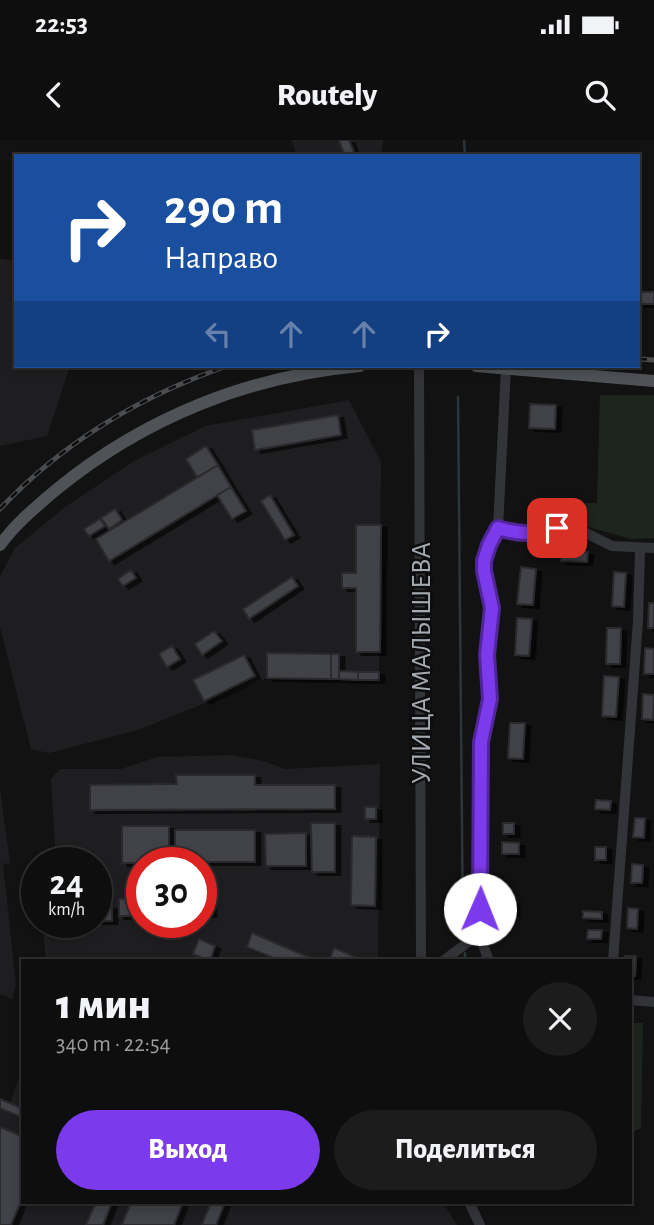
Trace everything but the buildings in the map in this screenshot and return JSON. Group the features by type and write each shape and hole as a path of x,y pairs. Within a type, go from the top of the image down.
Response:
{"main road":[{"path":"0,545 9,532 74,476 121,444 160,422 232,390 313,370 336,368"},
{"path":"517,368 654,381"}],"street":[{"name":"УЛИЦА МАЛЫШЕВА","path":"419,368 421,959"},
{"path":"488,959 479,934 481,742 490,699 487,655 492,608 484,561 498,528 506,368"},
{"path":"498,528 516,534 537,534 557,528 586,533 612,546 654,548"},
{"path":"613,959 638,621 639,549"},
{"path":"446,959 479,934"},
{"path":"632,1000 654,1002"},
{"path":"470,1204 480,1225"}],"shaded area":[{"path":"291,140 383,140 381,154 293,154 296,153"},
{"path":"0,259 14,260 14,368 69,368 47,436 0,446"},
{"path":"600,395 654,395 654,538 631,539 571,522 562,503 597,503"},
{"path":"349,400 381,462 379,680 267,678 138,730 49,753 31,749 0,627 0,576 15,548 65,507 134,461 205,426"},
{"path":"229,755 260,760 285,769 380,764 378,959 46,959 44,938 112,938 112,847 55,847 51,779 60,769 121,769 157,757"},
{"path":"0,789 10,863 3,864 16,985 12,999 0,994"},
{"path":"632,1023 643,1023 641,1128 632,1132"},
{"path":"21,1074 21,1204 443,1204 457,1225 0,1225 0,1098 10,1102"}],"waterway":[{"path":"464,140 465,154"},
{"path":"458,397 463,937"},
{"path":"465,953 465,959"}],"railway":[{"path":"640,359 654,360"},
{"path":"0,509 50,463 105,424 164,392 222,368"}],"route":[{"path":"480,909 481,742 490,699 487,655 492,608 484,561 498,528 516,534 537,534 557,528"}]}
